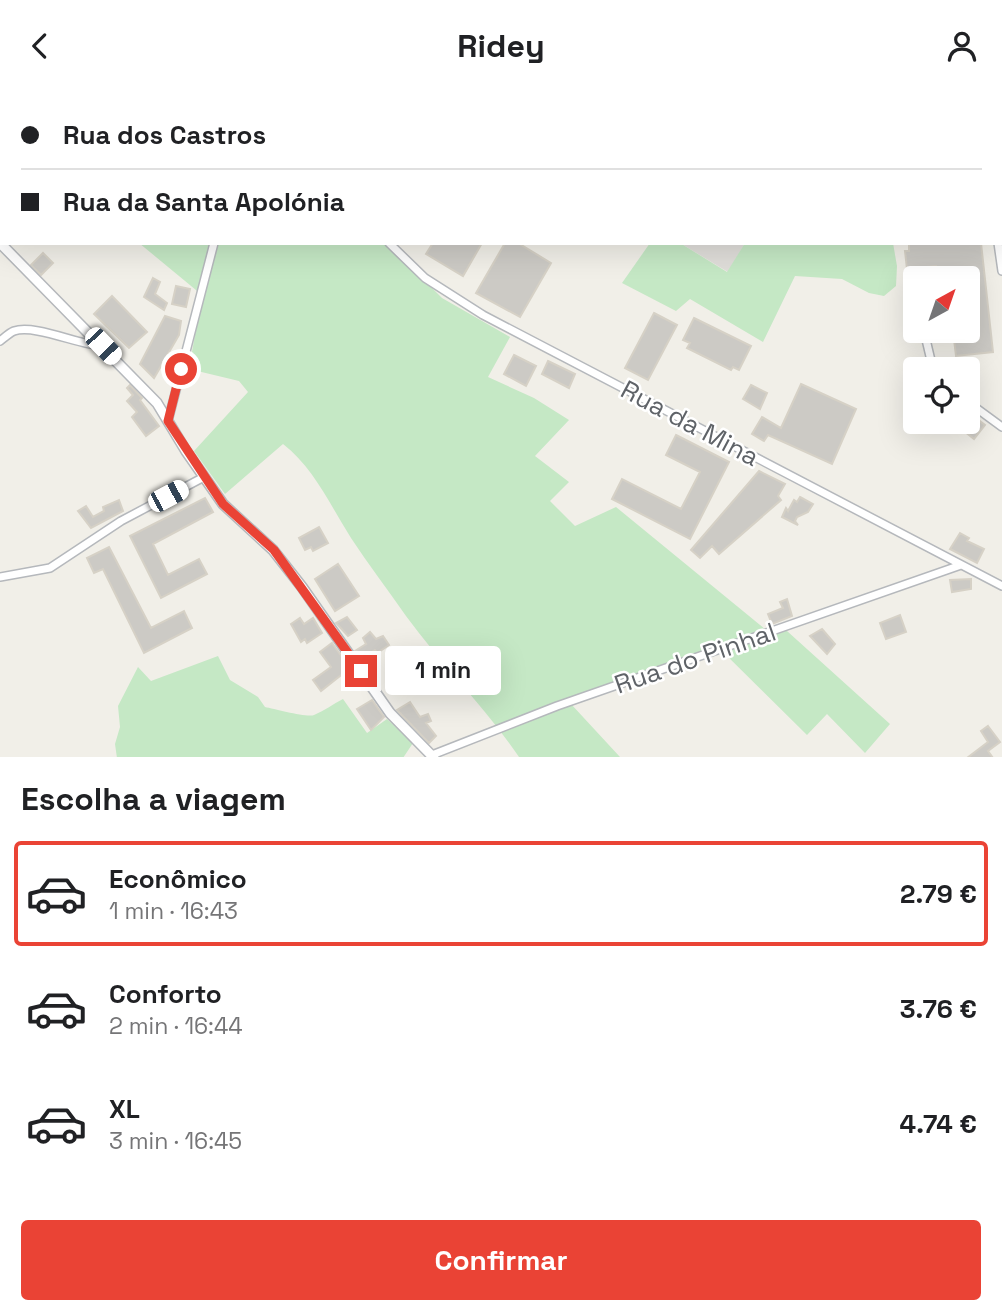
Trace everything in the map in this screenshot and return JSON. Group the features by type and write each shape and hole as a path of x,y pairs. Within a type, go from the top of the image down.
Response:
{"street":[{"path":"2,245 158,403 223,504 274,550 390,713 433,757"},
{"path":"168,421 213,245"},
{"name":"Rua da Mina","path":"391,245 425,278 483,315 1002,586"},
{"path":"998,245 1002,271"},
{"path":"0,341 15,331 48,333 74,342 103,346"},
{"path":"980,410 1002,426"},
{"path":"0,577 50,568 121,521 204,477"},
{"name":"Rua do Pinhal","path":"433,757 557,706 961,565"}],"shaded area":[{"path":"683,245 744,245 728,272"}],"green space":[{"path":"141,245 389,245 442,298 510,337 488,377 534,398 569,420 535,456 569,482 550,501 575,526 616,507 766,630 787,631 890,724 865,753 827,714 807,735 719,648 571,704 620,757 519,757 406,616 351,538 313,476 294,454 283,444 225,494 194,451 248,392 239,381 189,369 202,295"},
{"path":"649,245 683,245 727,272 744,245 893,245 897,266 896,286 884,296 869,293 842,279 795,276 763,342 690,299 676,311 622,283"},
{"path":"218,656 230,680 258,697 265,707 311,716 343,699 367,733 387,719 413,743 404,757 117,757 115,744 120,727 118,706 138,667 151,681"}],"building":[{"path":"432,245 481,245 463,276 426,254"},
{"path":"504,245 521,245 551,263 520,317 476,293"},
{"path":"909,245 981,245 993,352 956,356 954,343 980,343 980,266 907,266 905,251 909,251"},
{"path":"43,253 53,263 41,275 31,265"},
{"path":"153,278 160,282 155,294 167,303 164,310 144,297"},
{"path":"176,286 190,289 186,307 172,304"},
{"path":"112,296 147,332 129,348 94,314"},
{"path":"654,313 677,325 648,380 625,368"},
{"path":"165,316 181,321 179,335 154,378 140,364"},
{"path":"694,318 751,346 739,370 733,367 731,370 687,348 690,343 683,340"},
{"path":"514,355 536,366 526,386 504,374"},
{"path":"548,361 575,374 569,388 542,374"},
{"path":"801,384 856,409 832,464 768,435 764,441 752,434 762,417 781,428"},
{"path":"130,385 142,398 140,400 159,426 146,436 132,417 137,412 127,401 133,395 127,388"},
{"path":"751,385 767,393 760,409 743,399"},
{"path":"676,435 729,462 690,539 612,499 622,479 681,509 700,472 666,455"},
{"path":"759,471 785,484 778,496 781,500 719,554 712,546 700,558 691,550"},
{"path":"800,497 813,504 808,512 797,517 795,521 798,525 782,517 786,508 788,511 794,500 797,502"},
{"path":"205,498 213,512 153,544 168,575 199,559 207,574 161,598 130,536"},
{"path":"119,500 123,511 91,528 78,511 86,506 93,517 104,511 103,507"},
{"path":"319,527 328,543 313,551 311,547 305,550 299,538"},
{"path":"960,533 969,538 967,541 984,549 977,563 950,549"},
{"path":"109,547 151,628 184,611 192,628 144,653 103,569 94,573 87,558"},
{"path":"338,564 359,596 335,611 315,579"},
{"path":"971,579 971,589 952,592 950,580"},
{"path":"787,599 792,616 772,624 768,614 783,608 780,602"},
{"path":"900,615 906,632 886,639 880,623"},
{"path":"347,617 357,630 348,636 336,623"},
{"path":"300,618 304,624 313,618 322,633 307,643 305,639 301,642 291,624"},
{"path":"822,629 835,644 827,654 810,636"},
{"path":"370,632 376,639 383,636 389,645 361,659 355,651 366,644 363,638"},
{"path":"332,643 350,668 321,691 313,680 331,667 320,652"},
{"path":"372,700 384,717 371,730 357,709"},
{"path":"410,702 420,717 428,714 431,721 426,723 436,736 429,743 397,710"},
{"path":"988,726 1000,742 988,751 992,757 968,757 988,742 981,731"}],"route":[{"path":"181,369 168,421 223,504 274,550 361,671"}]}
